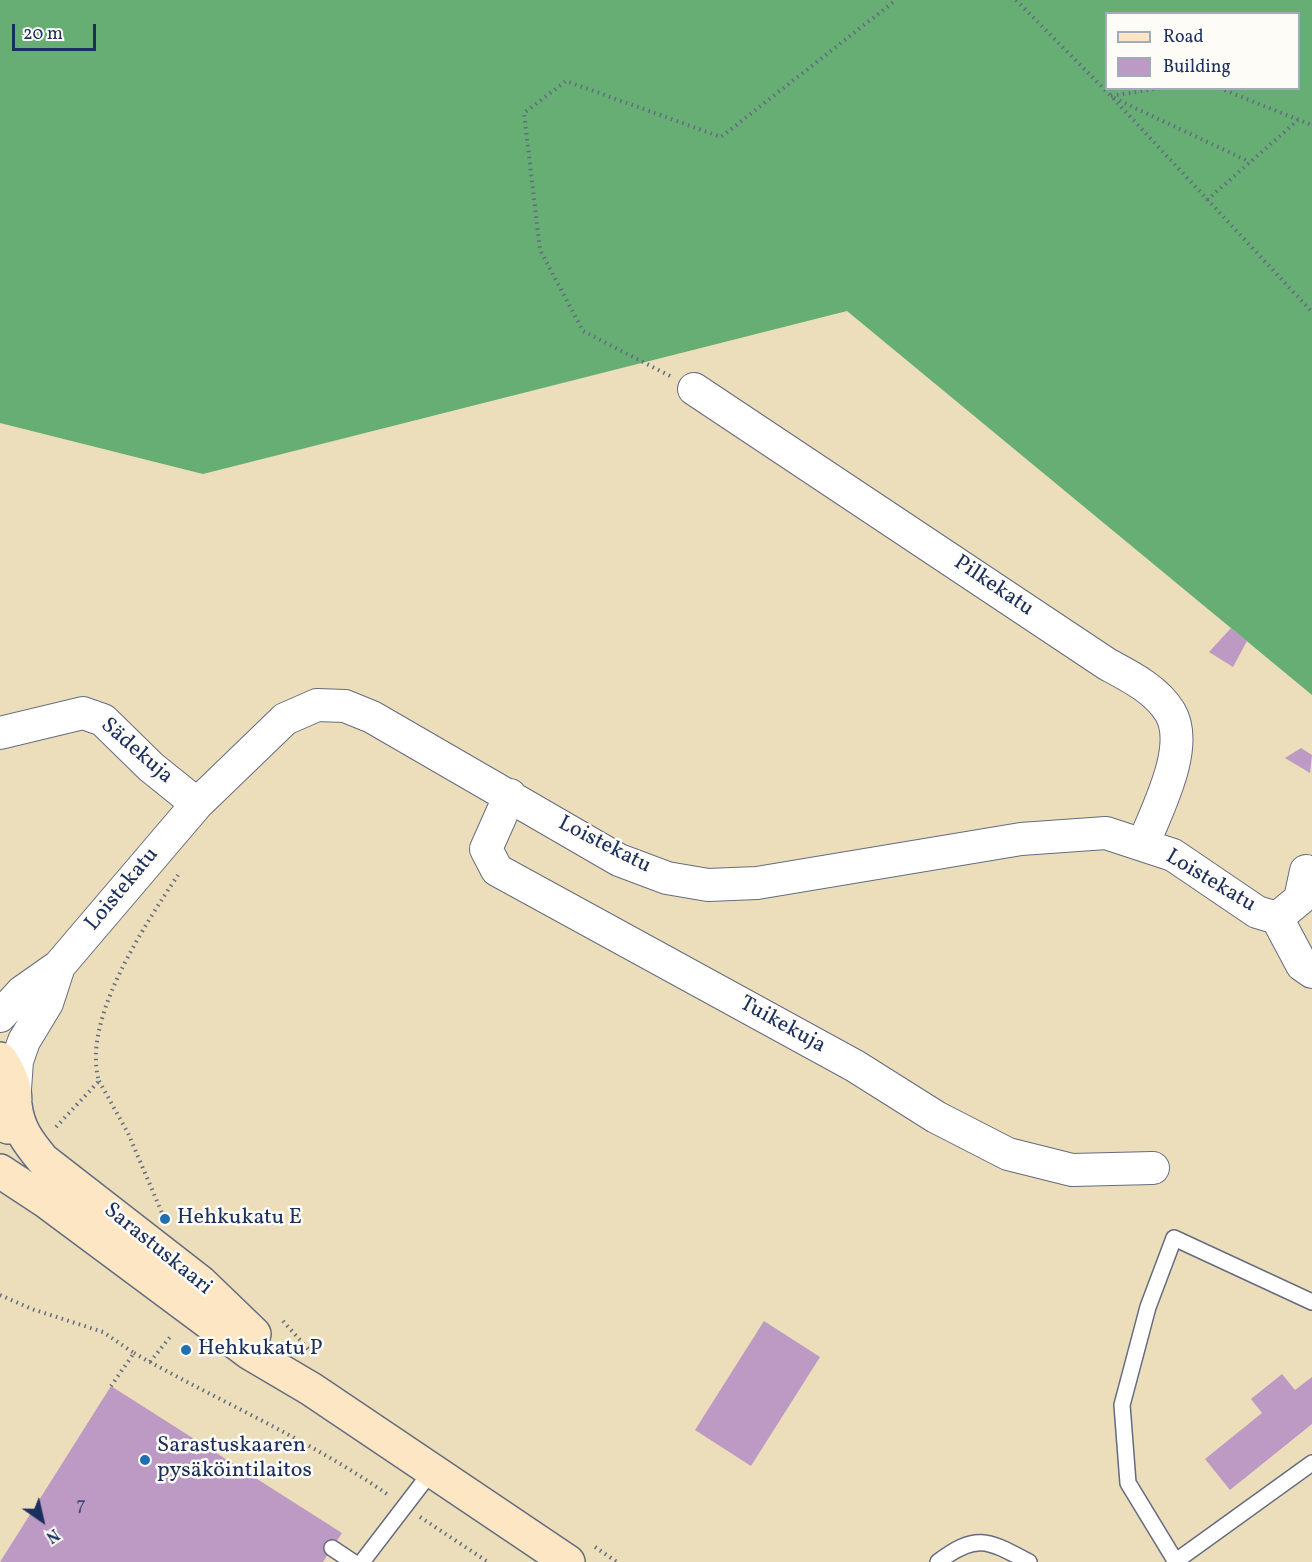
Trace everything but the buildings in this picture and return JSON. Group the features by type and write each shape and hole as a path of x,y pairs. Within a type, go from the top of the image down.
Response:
{"street":[{"name":"Pilkekatu","path":"694,389 1107,664 1145,686 1170,712 1178,734 1174,761 1143,845"},
{"name":"Loistekatu","path":"0,1016 22,992 59,966 197,804 285,718 317,705 345,706 372,717 619,860 667,878 708,885 758,883 1021,839 1106,833 1173,855 1257,912 1276,918 1300,899 1306,871"},
{"name":"Sädekuja","path":"0,733 83,713 103,720 151,767 197,804"},
{"name":"Tuikekuja","path":"510,795 486,849 497,870 845,1061 936,1117 1008,1154 1072,1170 1153,1168"},
{"path":"1276,918 1302,965 1312,972"},
{"name":"Loistekatu","path":"15,1097 17,1061 24,1041 47,1003 59,966"},
{"name":"Sarastuskaari","path":"0,1059 9,1071 15,1097 17,1124 27,1141 43,1160 200,1282 311,1389"},
{"path":"0,1140 10,1124 15,1097"},
{"name":"Sarastuskaari","path":"0,1171 47,1202 250,1353 311,1389 431,1472 568,1562"}],"lane":[{"path":"1312,1302 1174,1238 1148,1307 1122,1405 1128,1483 1176,1561 1312,1463"},
{"path":"362,1562 431,1472"},
{"path":"939,1562 957,1548 986,1541 1029,1562"},
{"path":"332,1548 352,1562"}],"path":[{"path":"694,389 583,331 540,250 524,112 566,81 721,137 896,0"},
{"path":"1016,0 1105,90"},
{"path":"1105,90 1312,312"},
{"path":"1111,96 1148,90"},
{"path":"1224,90 1312,124"},
{"path":"1111,96 1250,162"},
{"path":"1207,200 1298,120"},
{"path":"99,1081 128,1133 165,1219"},
{"path":"0,1295 32,1309 103,1332 150,1362 351,1469 488,1562"},
{"path":"150,1362 170,1337"},
{"path":"111,1386 134,1353"}],"green space":[{"path":"0,0 1312,0 1312,695 847,311 203,474 0,423"}],"place":[{"name":"Hehkukatu E","path":"165,1219"},
{"name":"Hehkukatu P","path":"186,1350"},
{"name":"Sarastuskaaren pysäköintilaitos","path":"145,1460"}]}
